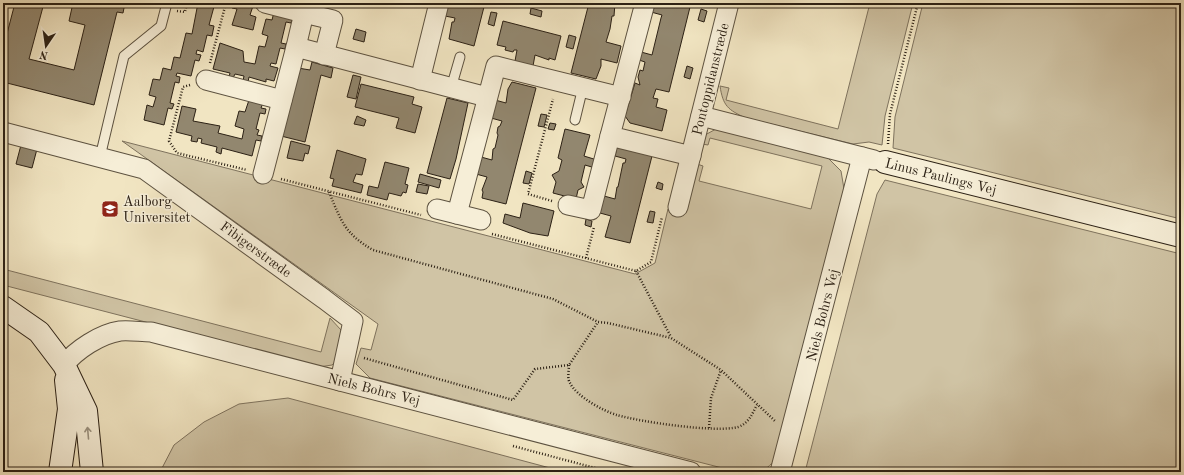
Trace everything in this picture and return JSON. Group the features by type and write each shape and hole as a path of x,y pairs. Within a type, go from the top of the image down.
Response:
{"street":[{"path":"265,3 333,20 324,55"},
{"path":"420,80 439,3"},
{"path":"568,205 591,210 645,3"},
{"name":"Pontoppidanstræde","path":"678,207 729,3"},
{"path":"263,174 304,13"},
{"path":"296,47 487,97"},
{"path":"457,214 496,66 621,97"},
{"path":"206,80 282,100"},
{"name":"Linus Paulings Vej","path":"701,116 1181,236"},
{"name":"Fibigerstræde","path":"3,132 144,168 354,321 340,381"},
{"path":"610,136 691,156"},
{"name":"Niels Bohrs Vej","path":"780,472 793,428 862,157"},
{"path":"437,209 481,220"},
{"path":"3,307 39,332 64,365 86,411 92,472"},
{"name":"Niels Bohrs Vej","path":"64,365 72,356 87,344 119,331 151,332 691,472"},
{"path":"60,472 69,409 64,365"}],"lane":[{"path":"100,157 124,56 161,26 167,3"},
{"path":"451,88 460,57"},
{"path":"575,120 583,87"}],"path":[{"path":"226,3 206,80 184,87 169,141 177,153 263,174"},
{"path":"558,81 528,194 568,205"},
{"path":"330,192 342,225 358,242 373,250 553,299 598,322 608,322 671,338 721,370 775,421 793,428"},
{"path":"586,258 596,218 591,210"},
{"path":"636,270 671,338"},
{"path":"598,322 569,365 569,383 581,397 616,415 655,422 719,429 738,426 749,420 757,405"},
{"path":"346,354 513,400 535,368 569,365"},
{"path":"709,428 711,398 721,370"}],"shaded area":[{"path":"870,3 913,3 885,116 882,145 869,142 853,144 746,118 731,110 727,106 720,86 729,88 726,100 838,129"},
{"path":"923,3 1181,3 1181,219 893,148 895,117"},
{"path":"716,129 826,156 841,171 844,189 777,458 764,470 756,472 738,472 370,378 356,364 361,348 371,350 378,324 122,141 635,274 655,263 668,209 683,213 697,164 703,166 699,181 811,209 822,166 710,138 708,145 702,144 705,135"},
{"path":"885,180 1181,254 1181,472 805,472 877,194"},
{"path":"3,269 321,352 330,318 341,330 343,344 339,359 332,365 319,367 3,285"},
{"path":"288,398 565,472 162,472 161,470 174,445 204,422 239,404"}],"building":[{"path":"15,3 44,3 29,59 74,70 85,25 69,21 73,3 125,3 123,13 117,12 94,105 3,82 3,49"},
{"path":"198,3 215,3 209,25 214,26 212,36 207,35 203,52 197,50 196,54 201,55 199,61 195,60 191,76 177,73 176,76 180,77 179,83 175,82 170,103 174,104 172,109 168,108 164,125 144,120 147,105 153,107 156,97 149,95 153,79 160,80 163,68 171,70 174,57 180,58 186,33 192,34"},
{"path":"234,3 254,3 250,15 256,17 253,30 232,25 237,9 232,8"},
{"path":"448,3 485,3 474,46 449,39 452,22 454,22 455,18 445,16"},
{"path":"589,3 615,3 614,16 612,16 606,42 621,46 617,63 601,59 601,66 596,79 571,73"},
{"path":"617,3 632,3 631,6"},
{"path":"654,3 691,3 669,92 656,89 653,98 658,99 656,107 667,110 662,131 630,123 625,116 635,83 640,85 638,77 640,70 643,71 645,62 639,60 641,52 652,55 662,15 651,12"},
{"path":"275,8 293,18 291,23 286,22 281,43 286,44 285,49 280,48 276,64 271,63 270,66 278,68 274,81 266,79 266,82 249,77 248,82 243,81 244,76 235,74 233,78 229,77 230,73 213,69 220,43 243,51 244,62 255,64 259,46 265,47 268,36 262,34 266,19 272,20"},
{"path":"531,8 542,11 541,17 530,14"},
{"path":"701,9 707,11 704,22 698,20"},
{"path":"491,12 497,13 494,26 488,24"},
{"path":"503,21 561,36 555,60 549,58 549,60 535,55 533,66 515,61 517,50 514,50 513,52 505,50 506,47 497,45"},
{"path":"356,29 366,32 364,42 353,39"},
{"path":"569,35 576,37 573,49 566,47"},
{"path":"312,62 333,68 331,78 321,75 305,142 281,136 298,68 310,70"},
{"path":"687,66 693,68 690,79 684,77"},
{"path":"353,75 361,77 356,99 347,97"},
{"path":"512,82 536,88 506,204 482,198 482,190 487,177 476,174 481,157 492,160 493,149 495,148 498,135 498,127 502,121 491,118 495,100 506,103 508,89"},
{"path":"361,84 414,97 412,104 422,107 415,133 396,128 399,118 355,107"},
{"path":"447,98 468,103 456,159 450,179 427,173"},
{"path":"249,100 263,103 261,108 266,109 265,114 260,113 256,129 259,130 257,135 262,136 261,141 256,140 252,156 222,148 221,154 216,152 217,147 201,143 202,139 198,138 197,142 191,141 192,136 176,132 182,106 196,109 193,121 220,126 218,133 242,139 244,129 235,126 239,111 245,112"},
{"path":"541,114 547,115 544,127 538,126"},
{"path":"357,116 366,120 364,126 354,124"},
{"path":"550,123 556,124 554,130 548,129"},
{"path":"565,129 590,135 584,156 597,160 595,168 585,165 581,182 584,187 578,190 576,199 553,193 556,182 552,175 559,171 562,160 558,158"},
{"path":"291,141 310,146 308,154 305,153 303,161 287,158"},
{"path":"21,145 37,149 32,168 16,164"},
{"path":"617,147 652,156 630,243 605,237 611,216 600,213 604,196 615,199 623,163 625,163 626,159 615,156"},
{"path":"337,150 366,159 362,175 356,174 353,182 363,185 361,193 332,186 334,179 330,178"},
{"path":"385,162 409,168 405,184 408,185 406,193 403,192 401,196 389,193 387,200 367,195 369,186 378,188"},
{"path":"526,171 532,173 529,184 523,183"},
{"path":"420,174 441,180 439,188 418,182"},
{"path":"658,182 663,184 662,190 656,188"},
{"path":"418,184 429,186 427,194 416,192"},
{"path":"523,203 554,211 548,236 530,233 503,223 505,214 520,218"},
{"path":"650,211 655,212 653,223 647,222"},
{"path":"586,219 592,221 591,227 585,225"}],"place":[{"name":"Aalborg Universitet","path":"110,209"}]}
